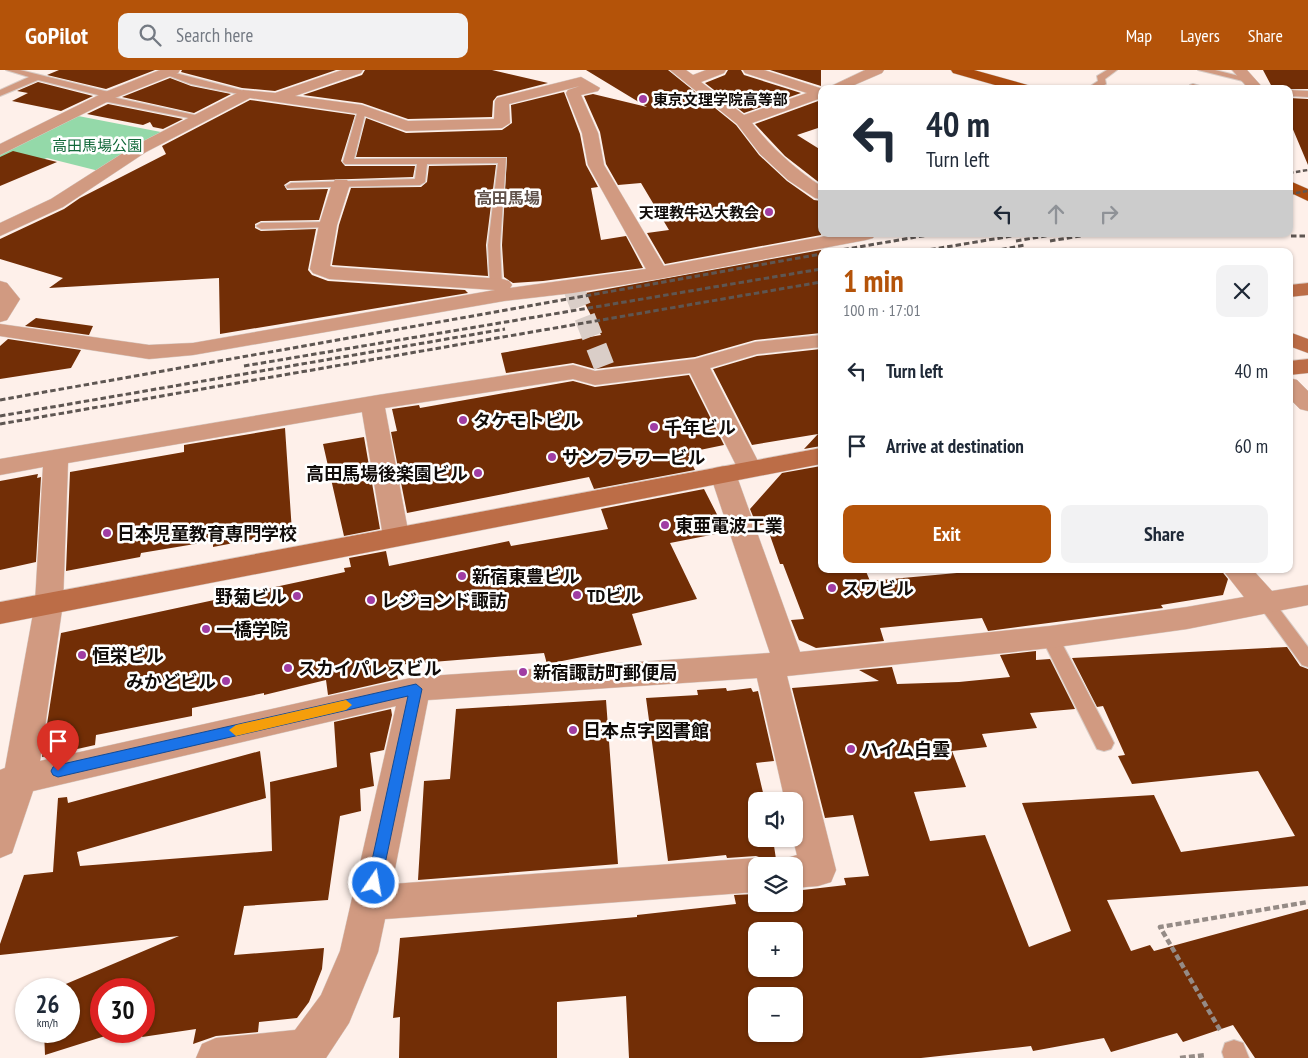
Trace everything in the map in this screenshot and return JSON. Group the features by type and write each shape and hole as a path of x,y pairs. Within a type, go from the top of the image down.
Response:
{"main road":[{"path":"958,70 1012,85"},
{"path":"1293,188 1308,196"}],"street":[{"path":"276,97 356,70"},
{"path":"558,70 593,88 573,94 590,132 596,165 619,210 658,273"},
{"path":"677,70 693,80 742,121 766,151 794,176 818,192"},
{"path":"693,80 719,70"},
{"path":"750,70 818,92"},
{"path":"841,85 877,70"},
{"path":"1246,77 1261,70"},
{"path":"0,150 107,96 170,71"},
{"path":"0,230 57,203 140,149 248,93 362,110 406,126 502,123 502,101 581,81"},
{"path":"742,121 818,94"},
{"path":"341,184 328,225 320,269 329,273 563,288"},
{"path":"0,330 149,352 193,349 504,295 658,273 850,237"},
{"path":"0,287 10,299 0,316"},
{"path":"1293,290 1308,289"},
{"path":"1293,340 1308,347"},
{"path":"0,467 372,403 573,372 595,378 697,365 755,348 818,341"},
{"path":"697,365 750,469"},
{"path":"1293,368 1308,366"},
{"path":"1293,389 1308,404"},
{"path":"372,403 396,536"},
{"path":"0,613 818,457"},
{"path":"0,842 10,782 49,603 56,458"},
{"path":"724,474 779,663 818,870 803,871"},
{"path":"1240,573 1266,603"},
{"path":"10,782 416,689 779,663 825,662 1050,637 1187,618 1308,595"},
{"path":"216,1058 306,1053 335,1009 359,952 416,689"},
{"path":"370,903 748,876"}],"lane":[{"path":"0,76 11,70 107,96 199,117"},
{"path":"1096,70 1111,72"},
{"path":"1202,70 1246,77"},
{"path":"170,71 194,82 248,93"},
{"path":"1097,85 1103,82 1100,78 1111,72"},
{"path":"0,93 37,77"},
{"path":"1293,94 1308,94"},
{"path":"362,110 348,162 503,160 494,245 496,285"},
{"path":"291,186 420,182 422,161"},
{"path":"260,226 328,225"},
{"path":"1266,603 1308,660"},
{"path":"1050,637 1104,743"}],"path":[{"path":"1180,1058 1236,1055 1160,928 1308,902"}],"green space":[{"name":"高田馬場公園","path":"73,115 166,133 103,172 47,158 0,176 0,152"}],"building":[{"path":"59,70 155,70 106,89 47,75"},
{"path":"182,70 336,70 275,91 242,88 181,72"},
{"path":"365,70 492,70 548,83 497,96 493,101 492,117 408,119 362,103 303,95 362,75"},
{"path":"586,70 668,70 736,125 759,155 787,181 814,200 818,201 818,236 665,264 647,233 669,230 641,183 618,185 606,164 600,132 584,96 593,94 647,107"},
{"path":"728,70 741,70 744,75 801,93 744,113 705,83 725,75"},
{"path":"770,70 821,70 821,85"},
{"path":"1263,70 1308,70 1308,89 1293,89 1293,85 1271,85"},
{"path":"170,78 191,86 231,94 194,113 122,97"},
{"path":"38,82 93,96 61,111 12,101 28,93 17,91"},
{"path":"564,92 580,134 586,165 598,187 591,188 601,240 626,236 643,268 513,283 504,277 502,245 507,157 356,157 366,118 406,133 502,130 512,123 511,105"},
{"path":"1293,98 1308,99 1308,165 1293,129"},
{"path":"250,100 355,115 341,161 345,166 415,166 413,177 290,181 284,185 287,190 328,189 319,220 261,221 255,224 255,228 261,231 316,229 308,270 312,275 328,281 465,290 468,293 220,334 219,278 49,288 63,278 0,259 0,239 64,209 80,198 166,154 162,146"},
{"path":"818,101 818,128 797,135 818,148 818,182 785,156 755,124"},
{"path":"108,104 183,119 163,129 153,127 150,122 143,125 87,114"},
{"path":"13,151 57,162 0,186 0,157"},
{"path":"496,165 486,245 488,276 332,265 339,225 351,188 421,187 427,182 429,166"},
{"path":"818,251 818,333 755,340 695,357 595,369 573,363 506,373 501,353 601,335 580,294"},
{"path":"36,318 93,326 89,335 25,326"},
{"path":"8,339 81,350 71,368 0,379 0,346"},
{"path":"818,349 818,434 752,445 713,369 757,356"},
{"path":"689,375 724,445 690,452 692,455 688,456 695,470 594,489 589,477 407,513 391,432 397,431 392,409 419,405 420,408 573,381 595,387"},
{"path":"285,428 292,532 213,547 213,541 141,553 140,557 66,571 70,472 184,452 184,445"},
{"path":"818,434 818,447 804,449"},
{"path":"364,437 380,529 344,536 323,444"},
{"path":"818,467 818,573 867,573 870,581 957,573 1223,573 1228,579 1223,595 1161,605 1163,608 988,631 982,618 880,628 884,641 816,648 799,640 791,620 804,619 783,564 780,564 766,524 757,526 750,509 782,473"},
{"path":"38,474 37,478 41,477 36,562 0,570 0,481"},
{"path":"704,489 726,532 670,543 697,599 632,614 642,645 547,664 544,653 395,665 398,679 328,695 326,680 264,695 264,693 192,708 192,716 96,735 95,745 42,757 61,633 345,572 344,568 351,567 349,558 386,551 389,566 509,541 511,546 608,529 601,509"},
{"path":"1287,647 1300,666 1308,669 1308,886 1107,900 1131,951 1150,945 1154,951 1308,909 1308,1058 1255,1058 1233,1025 1183,1042 1177,1033 1111,1052 1104,1038 1033,1051 1031,1046 921,1058 629,1058 626,996 557,1002 557,1058 399,1058 400,1017 393,1018 400,938 637,917 637,915 736,904 734,895 748,894 748,912 803,912 803,890 846,885 844,878 869,876 853,815 825,818 792,688 879,681 859,670 892,667 897,684 959,682 1010,677 1000,655 1036,651 1036,660 1050,659 1075,709 1030,713 1037,728 982,734 987,747 952,751 966,787 914,792 930,841 985,835 1029,947 1071,931 1022,803 1154,795 1181,852 1295,836 1258,771 1132,784 1118,756 1125,755 1103,706 1097,707 1072,658"},
{"path":"726,688 727,691 751,688 753,692 758,691 774,761 756,763 763,792 748,792 748,847 774,847 776,857 727,858 726,855 668,861 646,698 698,695 697,690"},
{"path":"606,700 618,864 418,880 424,781 450,779 456,709"},
{"path":"391,709 392,715 384,750 370,753 374,786 360,789 361,811 340,816 328,900 244,906 234,955 324,948 322,969 309,1002 297,1018 259,1022 258,1032 216,1036 193,1044 196,1029 155,1035 155,978 90,978 90,1041 45,1055 44,1043 80,1043 80,978 179,936 0,955 0,944 24,875 53,872 58,798 67,797 68,803 260,751 266,798 77,852 80,866 272,851 270,782 337,767 334,722"}],"tunnel":[{"path":"573,287 604,366"}],"railway":[{"path":"1293,172 1308,170"},
{"path":"1293,193 1308,191"},
{"path":"1293,236 1308,236"},
{"path":"852,248 917,237"},
{"path":"940,248 1006,237"},
{"path":"1016,241 1039,237"},
{"path":"1050,241 1074,237"},
{"path":"1009,248 1025,245"},
{"path":"0,400 818,255"},
{"path":"244,366 818,270"},
{"path":"0,424 818,283"},
{"path":"0,416 505,329"}],"slow traffic":[{"path":"236,730 346,705"}],"place":[{"name":"東京文理学院高等部","path":"643,99"},
{"name":"天理教牛込大教会","path":"769,212"},
{"name":"タケモトビル","path":"463,420"},
{"name":"千年ビル","path":"654,427"},
{"name":"サンフラワービル","path":"552,457"},
{"name":"高田馬場後楽園ビル","path":"478,473"},
{"name":"東亜電波工業","path":"665,525"},
{"name":"日本児童教育専門学校","path":"107,533"},
{"name":"新宿東豊ビル","path":"462,576"},
{"name":"スワビル","path":"832,588"},
{"name":"TDビル","path":"577,595"},
{"name":"野菊ビル","path":"297,596"},
{"name":"レジョンド諏訪","path":"371,600"},
{"name":"一橋学院","path":"206,629"},
{"name":"恒栄ビル","path":"82,655"},
{"name":"スカイパレスビル","path":"288,668"},
{"name":"新宿諏訪町郵便局","path":"523,672"},
{"name":"みかどビル","path":"226,681"},
{"name":"日本点字図書館","path":"573,730"},
{"name":"ハイム白雲","path":"851,749"}],"district":[{"name":"高田馬場","path":"508,198"}],"route":[{"path":"58,771 416,689 374,883"}]}
